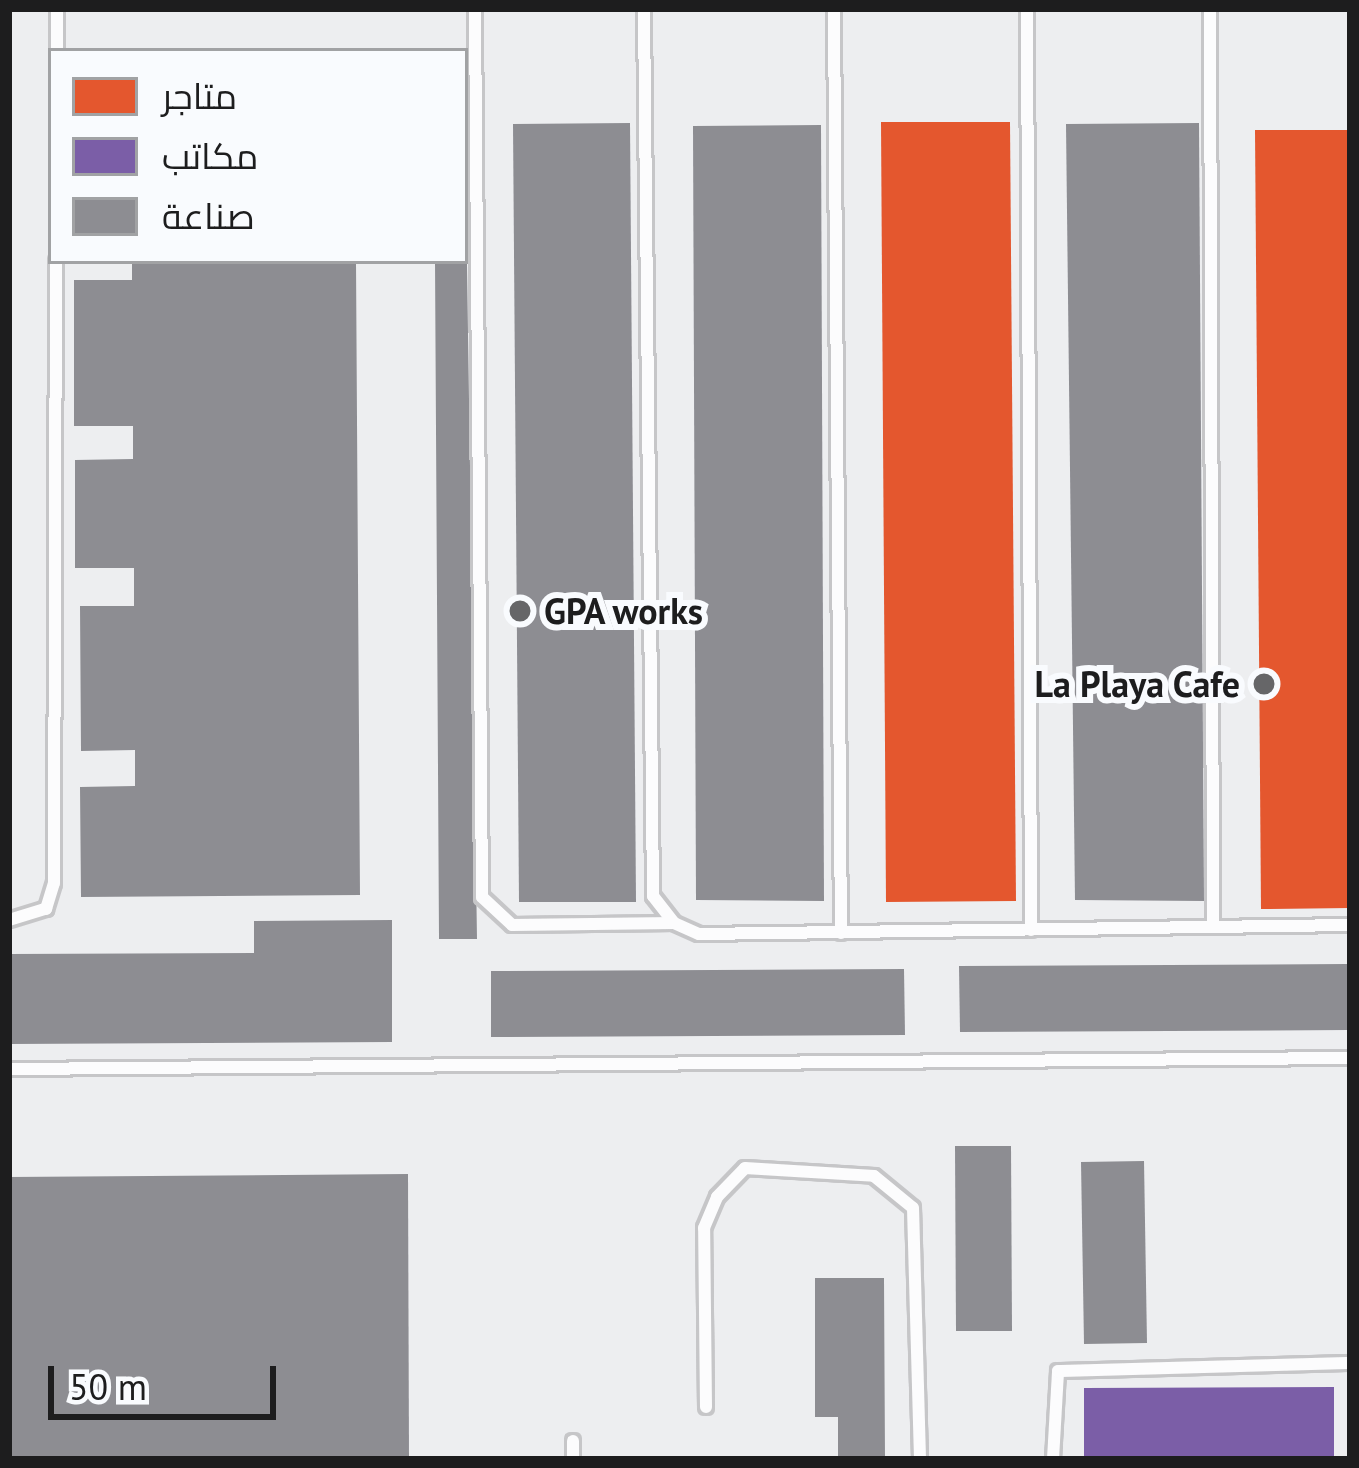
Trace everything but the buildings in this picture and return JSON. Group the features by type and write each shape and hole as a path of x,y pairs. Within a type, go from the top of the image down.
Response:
{"lane":[{"path":"57,9 57,48"},
{"path":"475,9 482,896 512,925 674,923 699,934 1350,926"},
{"path":"644,9 653,896 674,923"},
{"path":"834,9 841,933"},
{"path":"1028,9 1031,930"},
{"path":"1210,9 1213,927"},
{"path":"9,920 46,909 54,883 56,264"},
{"path":"9,1069 1350,1058"},
{"path":"706,1407 704,1228 716,1196 745,1168 874,1176 914,1208 920,1459"},
{"path":"1053,1459 1058,1371 1350,1363"},
{"path":"573,1441 574,1459"}],"place":[{"name":"GPA works","path":"520,611"},
{"name":"La Playa Cafe","path":"1264,684"}]}
